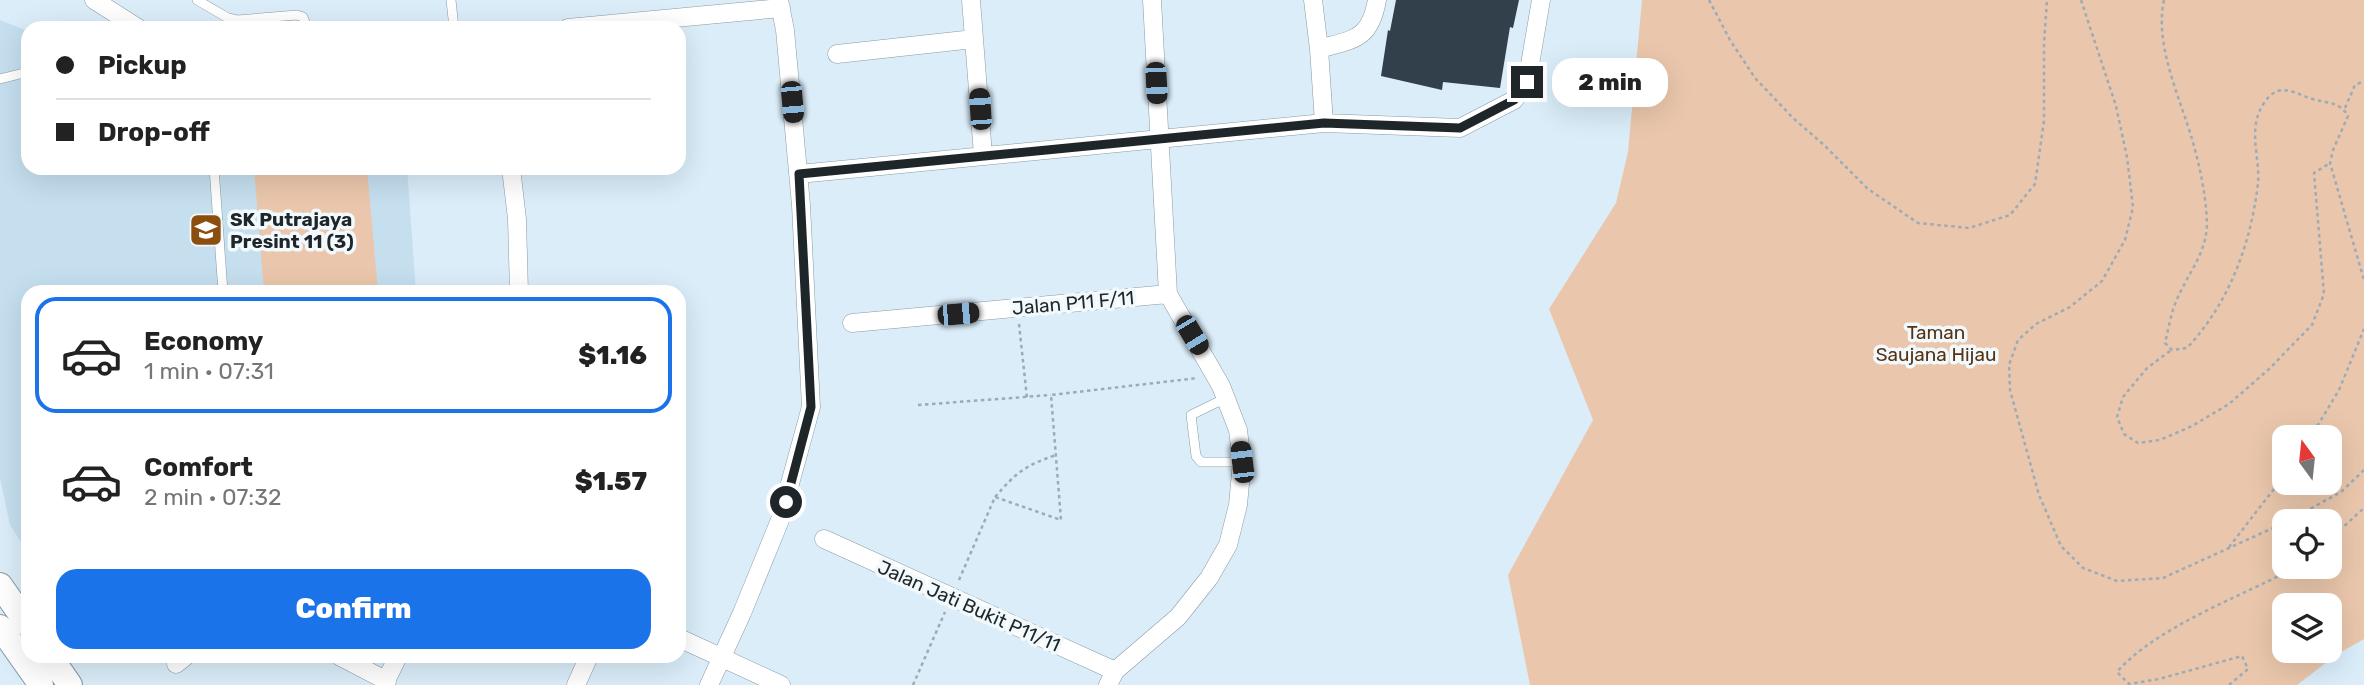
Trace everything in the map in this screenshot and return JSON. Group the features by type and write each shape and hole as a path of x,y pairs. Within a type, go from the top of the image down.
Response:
{"main road":[{"path":"0,585 21,615"},
{"path":"0,627 21,657"},
{"path":"25,663 41,685"},
{"path":"55,663 70,685"}],"street":[{"path":"93,0 123,21"},
{"path":"971,0 984,155"},
{"path":"1112,678 1178,617 1209,578 1228,545 1238,505 1242,462 1238,430 1226,398 1168,294 1152,0"},
{"path":"1313,0 1324,123"},
{"path":"1319,48 1358,38 1368,30 1374,18 1377,0"},
{"path":"799,174 1324,123 1460,128 1514,100 1527,82 1541,0"},
{"path":"630,21 780,4 799,174 811,407 780,520 709,685"},
{"path":"837,54 974,39"},
{"path":"512,175 517,219 519,285"},
{"name":"Jalan P11 F/11","path":"852,323 1168,294"},
{"name":"Jalan Jati Bukit P11/11","path":"824,539 1112,678"},
{"path":"686,641 781,685"},
{"path":"350,663 385,683 395,663"},
{"path":"576,685 586,663"}],"lane":[{"path":"197,0 228,18 237,20 297,15 303,17 304,21"},
{"path":"452,0 454,21"},
{"path":"0,79 21,74"},
{"path":"215,175 222,285"},
{"path":"1226,398 1191,415 1196,456 1201,462 1242,462"}],"path":[{"path":"1709,0 1730,40 1755,78 1868,189 1918,223 1969,228 2010,215 2035,184 2044,121 2047,0"},
{"path":"2081,0 2116,106 2127,157 2133,207 2125,240 2102,281 2070,307 2036,324 2018,340 2009,365 2010,390 2039,495 2061,546 2083,568 2117,581 2163,578 2272,528"},
{"path":"2164,0 2161,14 2168,65 2193,141 2205,191 2207,227 2200,257 2174,307 2165,343 2172,350"},
{"path":"2344,110 2355,85 2364,82"},
{"path":"2330,163 2314,173 2324,294 2312,325 2268,370 2229,404 2160,440 2138,443 2124,434 2117,417 2123,397 2147,368 2172,350 2187,348 2202,332 2216,312 2240,264 2258,180 2255,134 2257,118 2264,103 2273,94 2282,90 2299,92 2313,99 2332,103 2344,110 2348,116 2330,163 2364,280"},
{"path":"1018,324 1027,397"},
{"path":"2318,425 2339,390 2364,329"},
{"path":"918,405 1051,395 1216,376"},
{"path":"995,497 1061,520 1051,395"},
{"path":"913,685 995,497 1026,466 1056,455"},
{"path":"2309,509 2340,492 2364,470"},
{"path":"2227,549 2272,491"},
{"path":"2342,528 2364,508"},
{"path":"2229,685 2248,669 2242,656 2160,679 2129,684 2117,672 2130,657 2163,635 2273,579"}],"shaded area":[{"name":"SK Putrajaya Presint 11 (3)","path":"0,20 21,28 21,175 408,175 415,285 21,285 21,542 10,525 0,478"}],"green space":[{"name":"Taman Saujana Hijau","path":"1642,0 2364,0 2364,639 2342,652 2342,593 2272,593 2272,663 2326,663 2297,685 1530,685 1508,575 1593,420 1549,309 1616,203 1628,152"},
{"path":"255,175 368,175 377,285 263,285"}],"building":[{"path":"1396,0 1519,0 1513,28 1510,27 1500,88 1443,82 1442,90 1381,76"}],"place":[{"name":"SK Putrajaya Presint 11 (3)","path":"206,230"}],"route":[{"path":"786,502 811,407 799,174 1324,123 1460,128 1514,100 1527,82"}]}
